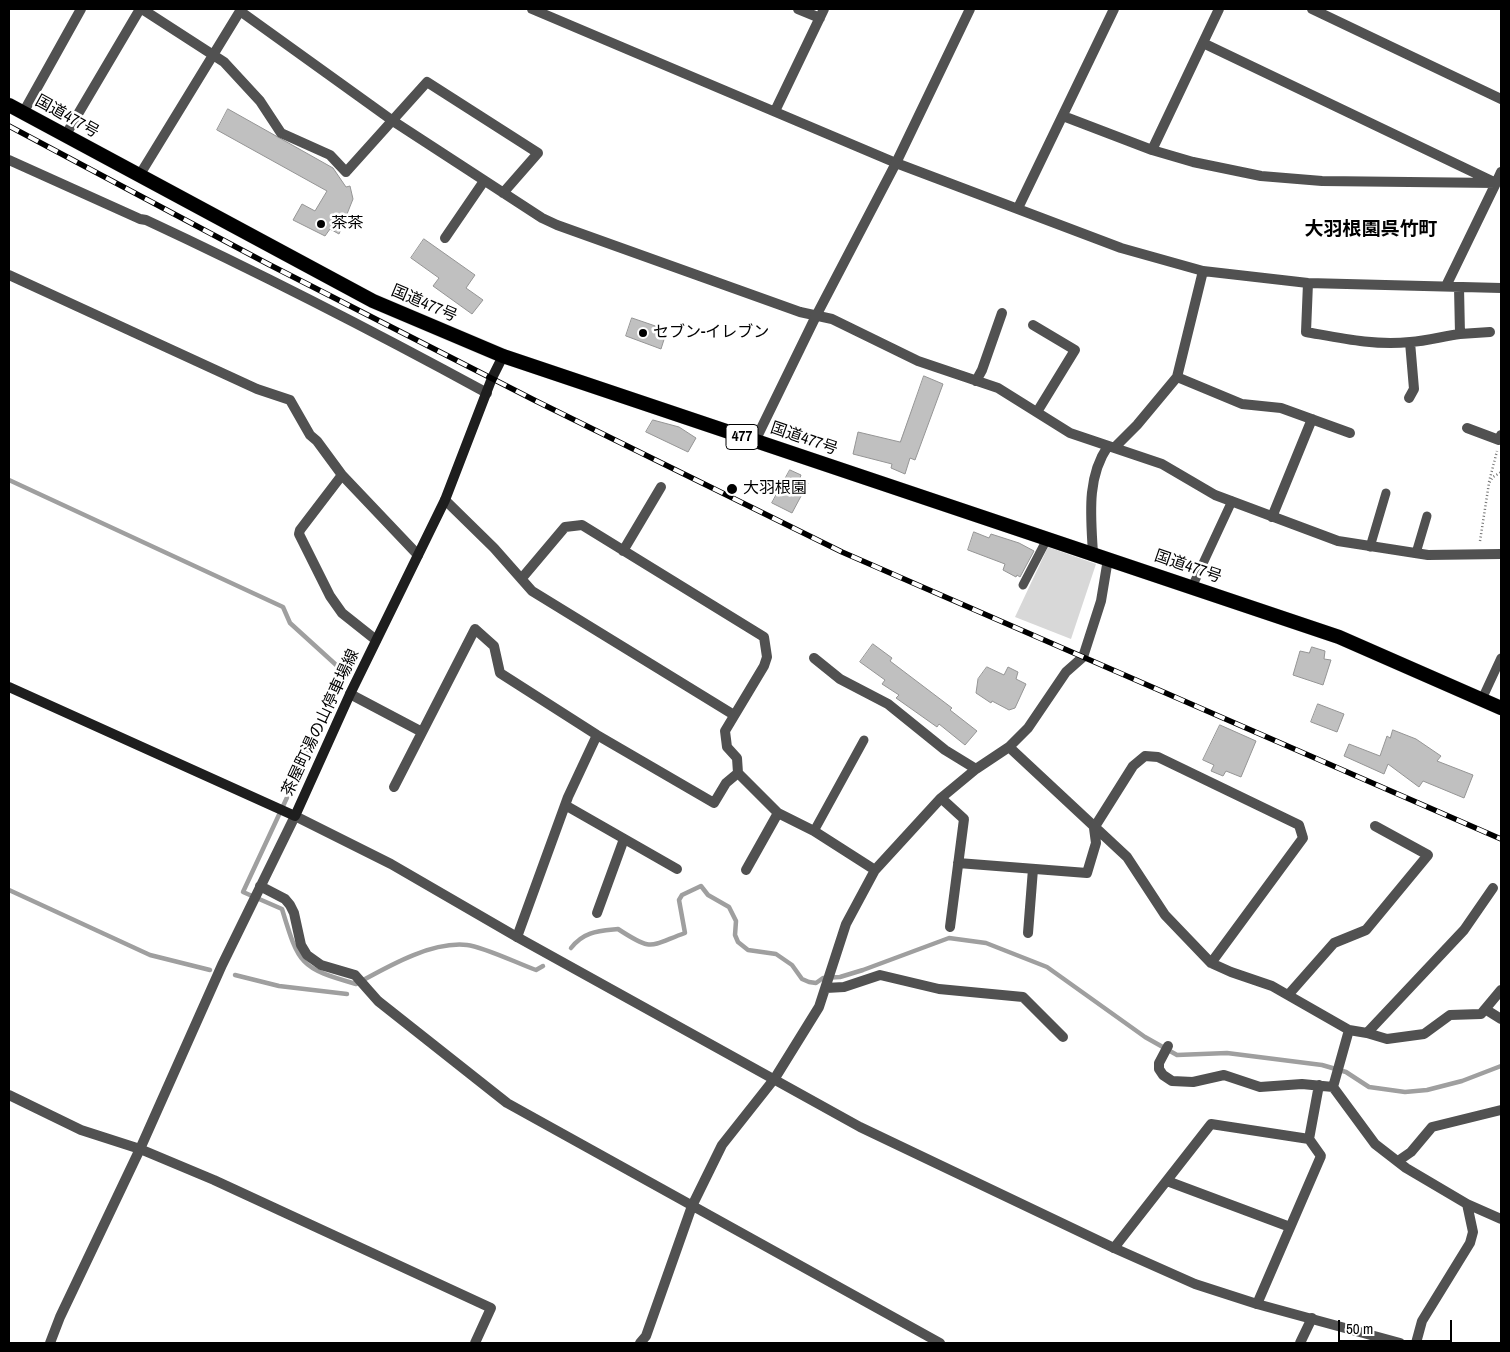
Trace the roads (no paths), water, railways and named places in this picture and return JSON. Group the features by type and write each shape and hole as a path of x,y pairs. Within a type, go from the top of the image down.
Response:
{"highway":[{"name":"国道477号","path":"9,105 373,300 503,356 1340,637 1501,708"}],"main road":[{"name":"茶屋町湯の山停車場線","path":"9,687 293,815 445,500 503,356"}],"street":[{"path":"65,136 141,9 213,53 260,101 281,132 330,155 346,172 427,82 538,154 503,193"},
{"path":"532,9 896,163 1121,248 1203,271 1308,283 1501,288"},
{"path":"775,111 822,13 798,9"},
{"path":"755,441 816,316 896,163 970,9"},
{"path":"1018,208 1114,9"},
{"path":"1152,150 1219,9"},
{"path":"1312,9 1501,99"},
{"path":"23,113 77,10"},
{"path":"139,176 238,10 393,121 484,181 557,225 816,316 832,319 911,358 998,388 1070,433 1162,464 1215,494 1338,541 1416,553 1501,554"},
{"path":"1203,43 1496,183"},
{"path":"1063,116 1152,150 1193,162 1261,176 1322,181 1496,183"},
{"path":"9,160 146,220 251,269 388,339 487,393"},
{"path":"1446,286 1501,172"},
{"path":"445,238 484,181"},
{"path":"1092,554 1091,512 1094,472 1111,447 1137,425 1177,377 1203,271"},
{"path":"9,275 257,389 290,400 310,435 342,475 418,555"},
{"path":"1308,283 1306,332 1358,341 1410,342 1460,334 1490,332"},
{"path":"1459,287 1460,334"},
{"path":"976,381 982,370 1002,313"},
{"path":"1033,326 1075,350 1037,412"},
{"path":"1409,398 1414,390 1410,342"},
{"path":"1177,377 1251,407 1280,408 1350,433"},
{"path":"1272,517 1312,419"},
{"path":"1467,428 1500,437"},
{"path":"342,475 300,530 299,534 330,596 342,613 376,640"},
{"path":"623,551 661,487"},
{"path":"445,500 494,548 532,591 734,715"},
{"path":"522,578 565,527 582,525 764,637 767,657 764,666 725,731 727,747 736,758 738,774 778,812 814,831 876,870"},
{"path":"640,1343 646,1336 692,1206 722,1145 775,1078 819,1007 846,924 876,870 941,798 976,769 1009,748 1028,728 1066,672 1083,657 1101,601 1108,559"},
{"path":"394,787 475,628 494,646 500,673 597,735 714,803 726,783 738,774"},
{"path":"814,658 840,679 888,704 945,750 976,769"},
{"path":"350,694 422,732"},
{"path":"516,937 565,804 597,735"},
{"path":"1009,748 1127,857 1170,922 1211,963 1289,994 1348,1030 1367,1033 1387,1040 1424,1034 1450,1015 1481,1014 1501,990"},
{"path":"958,864 1087,873 1096,843 1094,828 1132,766 1145,756 1175,764 1298,825 1303,838 1211,963"},
{"path":"941,798 964,819 950,927"},
{"path":"565,804 677,869"},
{"path":"746,870 778,812"},
{"path":"50,1343 60,1317 140,1149 293,815 391,864 516,937 775,1078 860,1127 1114,1248 1196,1284 1257,1304 1400,1343"},
{"path":"1289,994 1334,943 1366,930 1428,855 1375,826"},
{"path":"596,913 624,838"},
{"path":"1028,933 1033,869"},
{"path":"260,887 285,899 290,905 294,913 301,945 307,955 321,965 355,975 378,1001 507,1103 940,1343"},
{"path":"1367,1033 1464,930 1492,888"},
{"path":"827,986 844,987 880,975 939,989 1023,997 1064,1037"},
{"path":"1485,1009 1501,1019"},
{"path":"1348,1030 1335,1083 1375,1144 1406,1168 1467,1204 1501,1219"},
{"path":"1168,1046 1162,1056 1160,1069 1163,1075 1172,1081 1194,1082 1224,1075 1260,1087 1335,1083"},
{"path":"1308,1139 1319,1085"},
{"path":"9,1095 81,1130 140,1149 491,1308 475,1343"},
{"path":"1398,1161 1411,1152 1432,1127 1501,1110"},
{"path":"1114,1248 1211,1124 1308,1139 1321,1156 1257,1304"},
{"path":"1167,1181 1290,1227"},
{"path":"1416,1343 1422,1321 1470,1242 1473,1232 1467,1204"},
{"path":"1300,1343 1312,1318"}],"lane":[{"path":"1370,547 1386,493"},
{"path":"1192,587 1232,501"},
{"path":"1416,553 1427,516"},
{"path":"1023,585 1047,539"},
{"path":"1482,699 1501,658"},
{"path":"814,831 864,740"}],"waterway":[{"path":"9,480 283,607 290,623 345,673 243,892 282,909 293,942 304,961 312,968 323,973 356,984 381,970 424,951 453,945 474,946 536,970 543,966"},
{"path":"571,948 581,938 604,930 618,929 645,944 657,944 685,933 679,900 682,895 701,886 708,895 729,907 736,921 735,935 738,942 748,950 776,954 792,965 802,979 809,982 816,983 823,978 840,977 863,970 949,938 986,943 1047,967 1145,1037 1177,1055 1227,1053 1322,1065 1346,1072 1369,1087 1405,1092 1427,1090 1462,1081 1501,1066"},
{"path":"9,890 150,955 210,970"},
{"path":"235,975 279,986 347,994"}],"railway":[{"path":"9,126 268,264 536,401 842,552 1501,839"}],"place":[{"name":"茶茶","path":"321,224"},
{"name":"セブン-イレブン","path":"643,333"},
{"name":"大羽根園","path":"732,489"}],"district":[{"name":"大羽根園呉竹町","path":"1371,230"}]}
